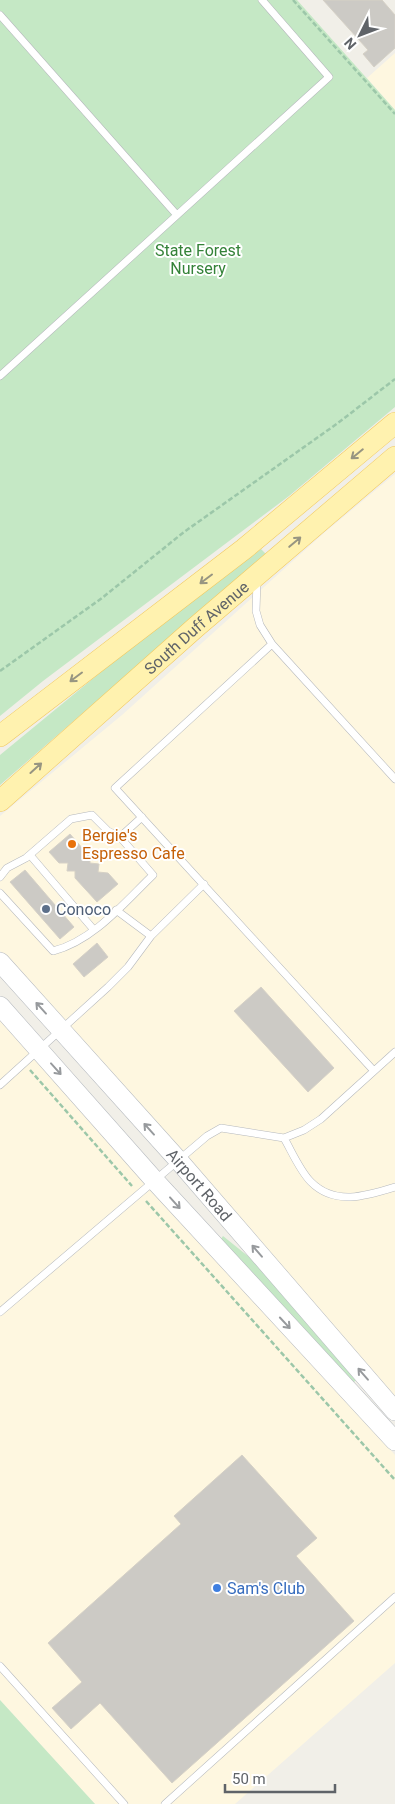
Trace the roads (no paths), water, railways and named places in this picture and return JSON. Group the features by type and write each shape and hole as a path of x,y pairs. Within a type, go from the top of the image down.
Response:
{"main road":[{"name":"South Duff Avenue","path":"0,736 244,549 395,423"},
{"name":"South Duff Avenue","path":"0,800 395,457"},
{"name":"Airport Road","path":"0,962 178,1162 395,1411"},
{"name":"Airport Road","path":"0,1006 155,1181 395,1442"}],"lane":[{"path":"0,376 176,214 329,78 262,0"},
{"path":"0,15 176,214"},
{"path":"258,574 256,610 260,625 272,644 395,779"},
{"path":"272,644 115,788 374,1071"},
{"path":"0,877 7,868 30,855 71,819 92,815 108,831 120,836 153,875 94,930 66,948 53,951 0,893"},
{"path":"120,836 142,817"},
{"path":"30,855 94,930"},
{"path":"0,1085 128,968 151,936 204,884"},
{"path":"116,910 151,936"},
{"path":"0,1312 207,1136 222,1128 284,1138 304,1130 321,1119 395,1052"},
{"path":"284,1138 310,1182 335,1198 368,1195 395,1187"},
{"path":"165,1804 395,1597"},
{"path":"0,1666 124,1804"}],"place":[{"name":"Bergie's Espresso Cafe","path":"72,844"},
{"name":"Conoco","path":"46,909"},
{"name":"Sam's Club","path":"217,1588"}],"park label":[{"name":"State Forest Nursery","path":"198,259"}]}
